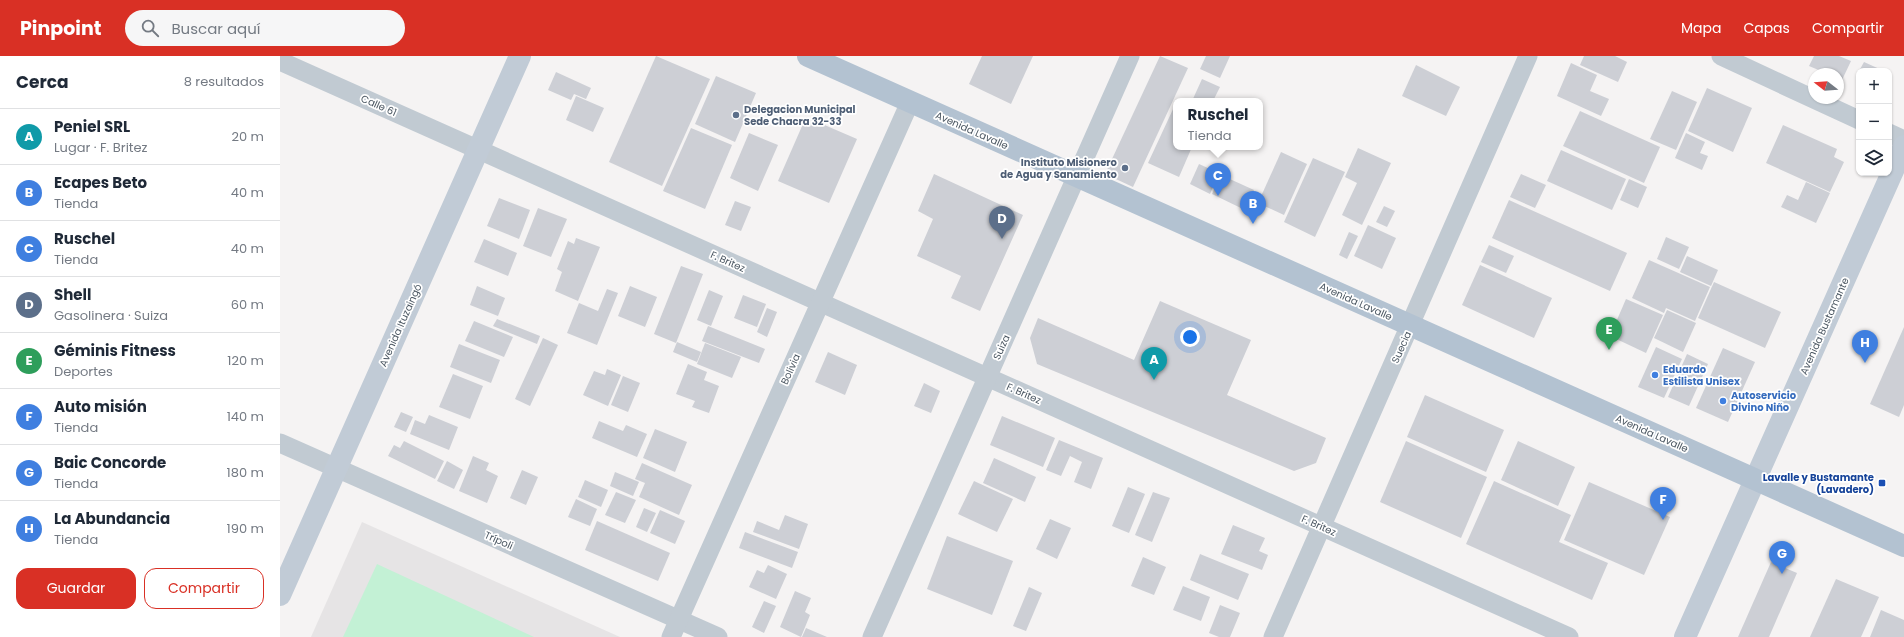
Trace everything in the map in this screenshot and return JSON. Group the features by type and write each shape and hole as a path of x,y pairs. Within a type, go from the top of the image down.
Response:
{"main road":[{"name":"Avenida Ituzaingó","path":"280,595 520,56"},
{"name":"Avenida Lavalle","path":"808,56 1904,546"},
{"name":"Avenida Bustamante","path":"1685,637 1904,146"}],"street":[{"name":"Suiza","path":"872,637 1130,56"},
{"name":"Suecia","path":"1273,637 1528,56"},
{"path":"1721,56 1856,119"},
{"name":"Calle 61","path":"280,61 478,149"},
{"name":"Bolivia","path":"671,637 910,102"},
{"path":"1892,134 1904,140"},
{"name":"F. Britez","path":"478,149 1569,637"},
{"name":"Trípoli","path":"280,443 718,637"}],"shaded area":[{"path":"362,522 620,637 311,637"}],"green space":[{"path":"377,564 534,637 343,637"}],"building":[{"path":"656,56 710,79 662,186 609,162"},
{"path":"982,56 1033,56 1011,104 969,84"},
{"path":"1160,56 1188,68 1133,187 1105,174"},
{"path":"1206,56 1230,56 1220,78 1200,69"},
{"path":"1584,56 1615,56 1627,62 1618,82 1580,65"},
{"path":"1814,56 1839,56 1851,61 1844,76 1844,68 1814,68 1809,66"},
{"path":"1864,62 1877,68 1861,68"},
{"path":"1571,63 1597,75 1590,91 1609,99 1601,116 1557,96"},
{"path":"1416,65 1460,87 1446,116 1402,96"},
{"path":"556,72 591,88 586,99 574,94 571,100 548,90"},
{"path":"716,76 756,93 735,142 695,124"},
{"path":"1202,79 1220,87 1214,98 1193,98"},
{"path":"1707,88 1752,108 1733,152 1688,131"},
{"path":"1672,91 1697,102 1676,150 1650,139"},
{"path":"576,96 604,108 593,132 566,120"},
{"path":"1173,109 1173,150 1191,150 1179,177 1148,163"},
{"path":"1580,111 1660,147 1644,183 1563,146"},
{"path":"806,117 857,139 829,203 778,181"},
{"path":"1783,125 1837,149 1834,157 1844,162 1830,192 1766,163"},
{"path":"691,128 732,145 705,209 663,191"},
{"path":"749,133 778,145 758,191 730,178"},
{"path":"1686,133 1705,142 1700,153 1708,156 1702,170 1675,158"},
{"path":"1358,148 1391,163 1362,225 1342,215 1357,183 1345,177"},
{"path":"1561,150 1626,179 1612,210 1547,181"},
{"path":"1281,152 1307,164 1284,215 1258,203"},
{"path":"1313,158 1345,172 1315,237 1284,222"},
{"path":"1199,164 1219,173 1210,194 1190,184"},
{"path":"934,174 1023,215 980,311 951,298 961,276 917,256 933,219 918,211"},
{"path":"1521,174 1546,185 1535,208 1510,197"},
{"path":"1221,175 1254,190 1245,210 1212,194"},
{"path":"1629,179 1647,187 1638,208 1620,200"},
{"path":"1806,182 1830,193 1816,223 1781,207 1787,195 1798,200"},
{"path":"499,198 530,210 519,239 487,226"},
{"path":"1509,200 1627,253 1610,291 1492,238"},
{"path":"735,201 751,207 741,231 725,225"},
{"path":"1384,206 1395,211 1387,227 1376,222"},
{"path":"538,208 567,219 551,257 523,246"},
{"path":"1368,225 1396,238 1382,269 1354,256"},
{"path":"1349,232 1358,236 1347,259 1339,255"},
{"path":"1666,237 1689,247 1679,269 1657,259"},
{"path":"576,238 600,247 578,301 555,291 562,272 557,269 568,241 574,244"},
{"path":"484,239 517,253 508,276 474,262"},
{"path":"1489,245 1514,256 1506,273 1481,262"},
{"path":"1687,256 1718,270 1711,286 1680,272"},
{"path":"1649,260 1710,287 1695,321 1666,308 1664,313 1632,298"},
{"path":"1480,265 1552,298 1534,338 1462,305"},
{"path":"681,266 703,274 676,343 654,334"},
{"path":"1714,282 1781,312 1765,348 1698,318"},
{"path":"477,286 505,298 498,316 470,305"},
{"path":"630,286 657,297 645,327 618,316"},
{"path":"607,289 618,293 597,345 567,333 579,303 598,311"},
{"path":"709,290 723,296 711,326 697,320"},
{"path":"743,295 766,304 757,327 734,318"},
{"path":"1626,299 1663,315 1646,353 1610,336"},
{"path":"1160,301 1251,340 1227,395 1326,438 1316,463 1294,471 1037,364 1030,338 1038,318 1134,360"},
{"path":"767,308 777,312 767,337 757,332"},
{"path":"1667,310 1696,323 1683,352 1654,338"},
{"path":"497,319 540,336 537,344 493,326"},
{"path":"474,321 513,337 504,357 465,341"},
{"path":"708,326 765,349 759,363 702,341"},
{"path":"1904,327 1904,405 1899,417 1870,404"},
{"path":"543,338 558,345 530,406 515,399"},
{"path":"677,342 701,352 697,362 673,352"},
{"path":"705,343 741,357 732,378 697,364"},
{"path":"459,344 500,360 491,383 450,367"},
{"path":"1656,347 1682,359 1664,398 1638,387"},
{"path":"1723,348 1755,362 1728,422 1696,408"},
{"path":"828,352 857,365 845,395 815,382"},
{"path":"1687,354 1708,364 1689,406 1668,397"},
{"path":"688,364 707,372 704,380 719,386 709,413 692,407 695,401 676,394"},
{"path":"607,369 621,375 608,406 583,395 594,371 605,375"},
{"path":"453,374 483,386 470,419 439,407"},
{"path":"623,376 640,383 628,412 611,405"},
{"path":"924,383 940,391 931,413 914,406"},
{"path":"1425,395 1504,430 1486,472 1407,437"},
{"path":"401,412 413,417 406,432 394,427"},
{"path":"429,415 458,427 449,450 410,434 415,420 425,424"},
{"path":"1002,416 1055,438 1043,467 990,445"},
{"path":"599,421 623,431 626,425 647,434 637,457 592,438"},
{"path":"655,429 687,442 675,472 643,458"},
{"path":"1059,440 1103,458 1091,489 1074,482 1082,462 1070,456 1061,476 1046,470"},
{"path":"404,441 444,461 435,479 388,456 394,445 400,448"},
{"path":"1406,441 1487,477 1461,538 1380,502"},
{"path":"1518,441 1575,467 1558,506 1501,480"},
{"path":"473,456 489,463 486,470 498,476 487,503 459,491"},
{"path":"994,458 1036,477 1025,502 983,483"},
{"path":"447,461 463,470 454,489 437,481"},
{"path":"642,463 692,485 679,515 639,497 645,483 635,479"},
{"path":"522,470 538,477 526,505 510,498"},
{"path":"615,472 639,482 633,496 610,486"},
{"path":"585,480 608,490 601,507 578,497"},
{"path":"974,481 1013,499 997,532 958,514"},
{"path":"1494,481 1571,515 1559,542 1608,563 1592,600 1466,544"},
{"path":"1589,482 1670,517 1644,575 1564,540"},
{"path":"1128,487 1145,494 1129,533 1112,526"},
{"path":"616,492 636,500 625,523 605,515"},
{"path":"1153,492 1170,498 1152,542 1135,535"},
{"path":"576,499 597,509 590,526 568,517"},
{"path":"644,508 656,513 647,532 636,527"},
{"path":"660,510 685,521 675,544 650,533"},
{"path":"785,515 808,524 799,549 753,532 757,521 779,530"},
{"path":"1050,519 1071,528 1057,559 1036,549"},
{"path":"597,521 670,553 658,581 585,550"},
{"path":"1233,525 1265,538 1259,551 1268,555 1262,570 1221,554"},
{"path":"745,532 798,552 792,568 739,548"},
{"path":"947,536 1013,561 992,615 927,589"},
{"path":"1200,554 1249,574 1238,600 1190,580"},
{"path":"1143,557 1166,567 1154,595 1131,586"},
{"path":"1771,562 1797,573 1769,637 1738,637"},
{"path":"768,565 787,574 776,599 749,587 757,570 764,573"},
{"path":"1836,579 1879,597 1861,637 1810,637"},
{"path":"1183,586 1210,597 1201,621 1173,610"},
{"path":"1029,587 1042,593 1026,631 1013,626"},
{"path":"795,591 811,598 805,612 810,615 801,637 780,627"},
{"path":"764,601 776,606 764,633 752,627"},
{"path":"1220,605 1240,613 1230,637 1219,637 1209,633"},
{"path":"1881,610 1904,620 1904,637 1870,637"},
{"path":"806,628 827,637 802,637"}],"place":[{"name":"Delegacion Municipal Sede Chacra 32-33","path":"736,115"},
{"name":"Instituto Misionero de Agua y Sanamiento","path":"1125,168"},
{"name":"Ruschel","path":"1218,196"},
{"name":"Ecapes Beto","path":"1253,224"},
{"name":"Shell","path":"1002,239"},
{"name":"Géminis Fitness","path":"1609,350"},
{"name":"La Abundancia","path":"1865,363"},
{"name":"Eduardo Estilista Unisex","path":"1655,375"},
{"name":"Peniel SRL","path":"1154,380"},
{"name":"Autoservicio Divino Niño","path":"1723,401"},
{"name":"Lavalle y Bustamante (Lavadero)","path":"1882,483"},
{"name":"Auto misión","path":"1663,520"},
{"name":"Baic Concorde","path":"1782,574"}]}
